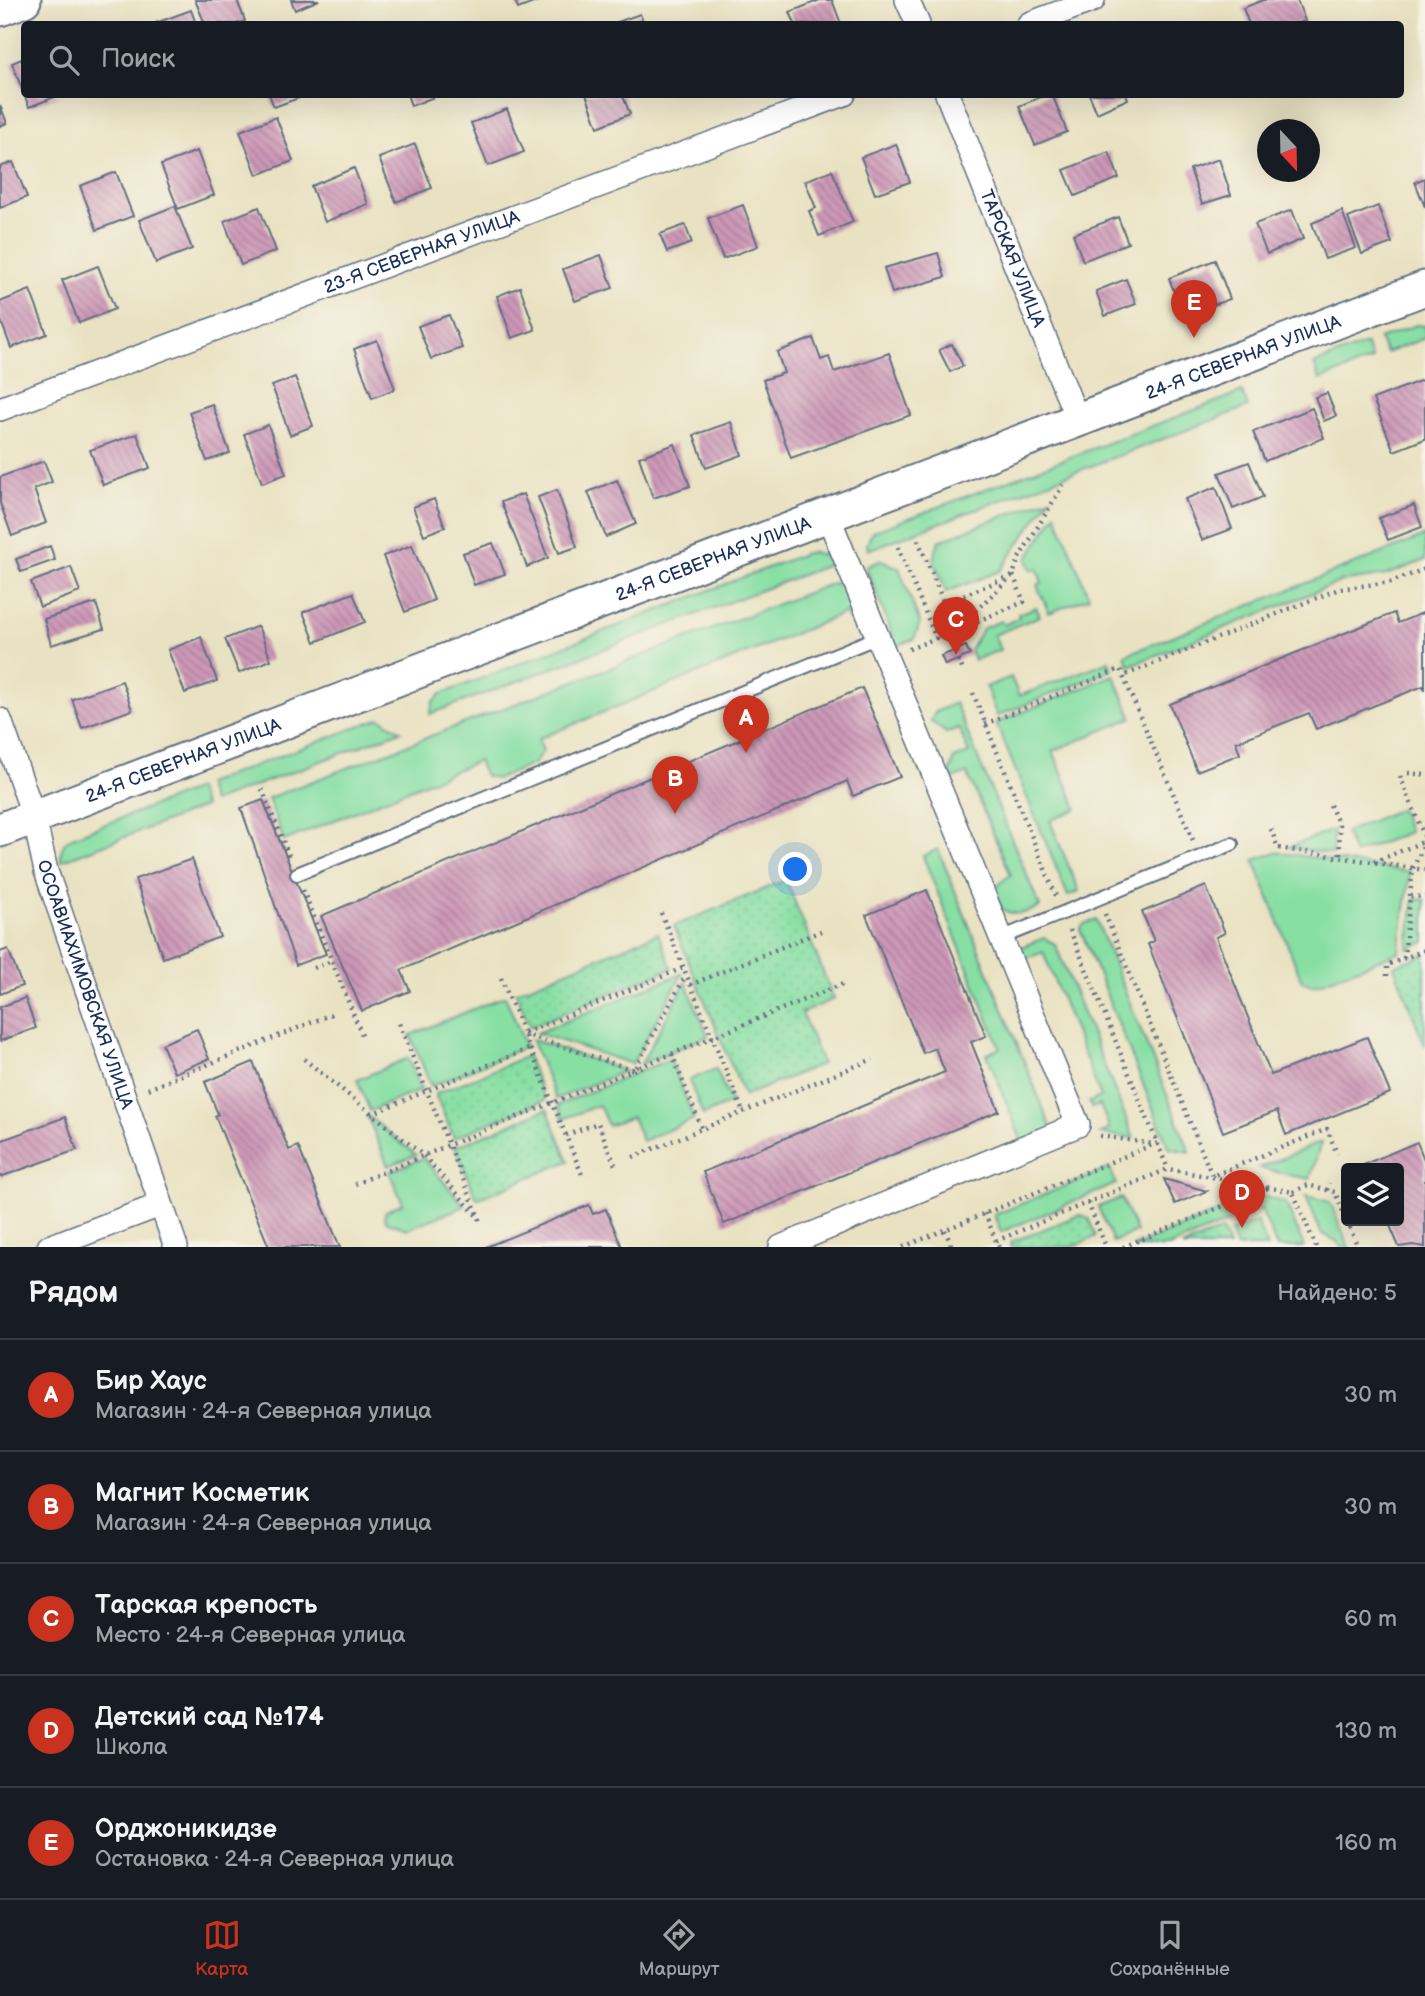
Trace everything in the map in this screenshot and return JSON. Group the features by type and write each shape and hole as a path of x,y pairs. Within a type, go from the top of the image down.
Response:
{"main road":[{"path":"0,9 24,0"},
{"name":"24-Я СЕВЕРНАЯ УЛИЦА","path":"0,830 1425,288"}],"street":[{"path":"907,0 917,21"},
{"path":"1037,21 1093,0"},
{"name":"23-Я СЕВЕРНАЯ УЛИЦА","path":"0,410 833,98"},
{"name":"ТАРСКАЯ УЛИЦА","path":"949,98 1078,421"},
{"path":"781,1247 1078,1125 828,516"},
{"name":"ОСОАВИАХИМОВСКАЯ УЛИЦА","path":"0,720 34,817 46,871 176,1247"},
{"path":"49,1247 160,1205"}],"lane":[{"path":"296,874 877,637"},
{"path":"1001,938 1232,845"}],"path":[{"path":"955,631 1013,575 1019,558 1063,485"},
{"path":"918,540 955,631"},
{"path":"898,547 936,638"},
{"path":"1123,676 1339,589 1391,582 1425,569"},
{"path":"944,603 1013,575"},
{"path":"900,653 1024,602 1013,575"},
{"path":"948,633 955,650"},
{"path":"959,660 963,671"},
{"path":"985,724 1120,669 1200,857"},
{"path":"973,693 1058,900"},
{"path":"1408,773 1425,775"},
{"path":"1400,776 1425,840 1413,868 1404,958"},
{"path":"262,789 362,1035"},
{"path":"1330,805 1339,825 1340,857"},
{"path":"1271,829 1279,848 1425,870"},
{"path":"1373,862 1425,840"},
{"path":"1410,896 1425,897"},
{"path":"1099,898 1212,1176"},
{"path":"661,913 743,1112"},
{"path":"1067,923 1168,1169"},
{"path":"691,985 821,931"},
{"path":"1387,976 1387,965 1425,950"},
{"path":"314,968 332,961"},
{"path":"524,1034 684,968"},
{"path":"634,1070 686,975"},
{"path":"501,978 583,1177"},
{"path":"355,1184 843,984"},
{"path":"124,1099 332,1014"},
{"path":"304,1059 424,1156 480,1220 398,1021"},
{"path":"524,1034 634,1070"},
{"path":"371,1114 530,1048"},
{"path":"672,1054 702,1129"},
{"path":"633,1157 873,1059"},
{"path":"566,1135 598,1123 615,1165"},
{"path":"1078,1125 1101,1136 1156,1143"},
{"path":"1212,1176 1327,1129 1336,1154"},
{"path":"903,1247 1156,1143"},
{"path":"996,1241 1168,1169 1293,1192 1308,1185 1335,1192 1341,1206"},
{"path":"1327,1190 1329,1183"},
{"path":"1123,1247 1271,1186"},
{"path":"1293,1192 1316,1247"},
{"path":"461,1198 470,1195"},
{"path":"1088,1203 1106,1247"},
{"path":"985,1213 999,1247"},
{"path":"1349,1226 1358,1247"},
{"path":"946,1230 953,1247"}],"green space":[{"path":"1416,325 1425,326 1425,338 1386,353 1379,339"},
{"path":"1366,344 1372,360 1320,380 1314,364"},
{"path":"1242,392 1248,407 868,550 867,544 872,532"},
{"path":"1050,498 1000,571 946,592 933,559 939,541"},
{"path":"1056,514 1089,597 1049,613 1037,585 1042,583 1037,568 1031,570 1027,559"},
{"path":"1425,536 1425,560 1387,575 1340,582 1129,666 1125,655"},
{"path":"814,552 827,557 831,564 430,714 433,702 441,694"},
{"path":"881,560 899,568 920,623 914,639 897,646 866,567"},
{"path":"833,583 842,586 854,616 848,619 845,613 538,739 543,751 534,764 497,779 485,776 478,761 284,841 268,798"},
{"path":"1036,607 1040,616 994,635 1000,650 974,660 970,649 983,628 1001,621 1004,625 1019,618 1018,614"},
{"path":"1109,661 1112,670 997,716 986,687 1011,677 1019,696"},
{"path":"1114,675 1132,718 1053,751 1077,809 1050,821 1079,891 1068,896 996,723"},
{"path":"955,703 1040,907 1024,913 1009,912 1000,907 998,888 1002,881 1011,875 967,773 953,779 949,776 954,759 969,753 959,728 946,733 931,721 935,712"},
{"path":"380,718 401,731 212,802 206,784"},
{"path":"197,789 204,807 61,861 62,847 72,837"},
{"path":"1400,809 1409,832 1354,854 1345,832"},
{"path":"1333,830 1332,854 1289,847"},
{"path":"938,849 1052,1130 1022,1142 987,1054 1000,1048 923,856"},
{"path":"1276,852 1410,872 1399,952 1320,983 1312,985 1302,981 1254,860"},
{"path":"786,880 834,999 802,1013 822,1064 744,1096 674,926"},
{"path":"1414,899 1425,900 1425,942 1408,948"},
{"path":"1096,919 1190,1152 1169,1148 1080,929 1084,924"},
{"path":"658,933 672,968 530,1027 516,992"},
{"path":"1044,938 1055,944 1134,1138 1100,1134 1110,1129 1100,1105 1092,1108 1089,1102 1101,1097 1043,952 1020,961 1019,952 1023,946"},
{"path":"1425,954 1425,1046 1394,966"},
{"path":"683,973 632,1064 537,1033"},
{"path":"686,982 708,1036 641,1064"},
{"path":"505,996 526,1047 431,1086 410,1035"},
{"path":"531,1039 625,1071 556,1099"},
{"path":"527,1056 545,1100 454,1138 435,1094"},
{"path":"408,1058 421,1090 370,1111 357,1080"},
{"path":"670,1059 694,1119 642,1141 632,1117 608,1126 599,1105 563,1119 558,1105"},
{"path":"716,1069 731,1103 703,1115 689,1080"},
{"path":"547,1109 569,1161 477,1199 455,1147"},
{"path":"367,1115 416,1155 388,1166"},
{"path":"1321,1142 1310,1179 1259,1168"},
{"path":"423,1158 465,1206 407,1229 387,1222 384,1217 386,1211 403,1203 389,1172"},
{"path":"1110,1168 1116,1184 1001,1232 994,1215"},
{"path":"1259,1195 1286,1203 1304,1247 1277,1247 1261,1209 1168,1247 1133,1247"},
{"path":"1306,1196 1330,1202 1349,1247 1340,1247 1338,1242 1321,1233"},
{"path":"1121,1198 1136,1232 1113,1242 1098,1207"},
{"path":"1079,1215 1089,1219 1096,1237 1071,1247 1010,1247 1011,1242"},
{"path":"1257,1222 1267,1247 1236,1247 1230,1232"},
{"path":"1222,1230 1229,1247 1182,1247"}],"building":[{"path":"195,0 237,0 245,21 204,21"},
{"path":"291,0 319,0 295,10"},
{"path":"515,0 541,0 518,9"},
{"path":"820,0 832,0 840,21 794,21 790,12"},
{"path":"1263,0 1297,0 1305,21 1248,21 1243,8"},
{"path":"191,10 195,21 161,21"},
{"path":"640,14 643,21 620,21"},
{"path":"21,59 21,86 12,63"},
{"path":"26,98 52,98 29,107"},
{"path":"271,98 299,98 274,107"},
{"path":"408,98 431,98 411,106"},
{"path":"587,98 624,98 630,114 598,127"},
{"path":"1038,98 1054,98 1067,132 1035,145 1019,106"},
{"path":"1091,98 1128,98 1128,99 1097,113"},
{"path":"0,105 7,123 0,126"},
{"path":"507,109 524,152 488,166 471,123"},
{"path":"276,117 293,161 257,175 240,131"},
{"path":"415,144 432,188 396,202 379,158"},
{"path":"896,144 910,182 875,194 861,157"},
{"path":"197,151 214,195 178,209 161,165"},
{"path":"1109,152 1119,178 1075,196 1064,170"},
{"path":"1219,159 1231,195 1202,204 1190,169"},
{"path":"13,162 27,197 0,208 0,167"},
{"path":"354,168 368,204 325,222 311,186"},
{"path":"832,170 853,222 819,236 809,211 816,208 805,181"},
{"path":"116,172 133,216 97,230 80,186"},
{"path":"1425,178 1425,207 1415,182"},
{"path":"743,205 758,246 723,259 708,218"},
{"path":"175,206 192,249 156,263 139,220"},
{"path":"1378,206 1392,243 1362,254 1348,218"},
{"path":"259,207 276,251 241,265 224,221"},
{"path":"1292,210 1303,239 1267,254 1255,224"},
{"path":"1342,211 1356,248 1325,259 1312,223"},
{"path":"1118,217 1128,243 1083,261 1073,234"},
{"path":"685,225 692,243 667,252 660,234"},
{"path":"938,253 945,277 892,293 884,268"},
{"path":"601,255 613,288 575,301 563,269"},
{"path":"1215,260 1230,299 1183,316 1169,278"},
{"path":"98,266 115,309 79,323 62,280"},
{"path":"1126,279 1136,304 1105,316 1096,291"},
{"path":"520,287 535,330 512,338 497,296"},
{"path":"30,290 47,334 11,348 0,318 0,302"},
{"path":"449,315 462,348 431,359 418,326"},
{"path":"813,338 821,360 829,357 834,372 889,353 911,415 791,458 763,380 784,373 777,352"},
{"path":"377,340 395,389 372,398 354,349"},
{"path":"952,344 963,366 950,372 939,350"},
{"path":"295,377 313,426 290,435 272,386"},
{"path":"1425,379 1425,439 1394,451 1373,399"},
{"path":"1327,393 1336,416 1324,421 1315,397"},
{"path":"212,404 230,453 207,461 189,412"},
{"path":"1312,408 1324,438 1265,461 1253,432"},
{"path":"731,422 742,455 706,468 694,435"},
{"path":"268,425 286,474 262,483 244,434"},
{"path":"137,434 150,468 103,485 90,450"},
{"path":"675,444 690,486 653,498 639,457"},
{"path":"44,461 52,482 34,489 46,523 12,536 0,503 0,477"},
{"path":"1249,462 1263,497 1233,509 1219,473"},
{"path":"617,480 636,524 606,537 588,492"},
{"path":"1216,487 1232,529 1202,540 1185,499"},
{"path":"557,490 577,547 559,553 538,497"},
{"path":"523,494 548,558 527,567 501,502"},
{"path":"434,499 445,527 424,535 413,507"},
{"path":"1414,505 1422,527 1388,540 1379,518"},
{"path":"493,543 505,574 474,585 463,553"},
{"path":"412,545 434,600 405,612 383,556"},
{"path":"50,546 55,560 21,572 16,559"},
{"path":"71,567 80,592 40,607 31,582"},
{"path":"353,593 365,622 315,642 303,612"},
{"path":"96,603 104,629 51,645 44,619"},
{"path":"1425,612 1425,691 1423,686 1316,729 1309,713 1236,742 1240,754 1197,771 1170,704 1394,613 1398,623"},
{"path":"258,626 271,660 239,673 225,639"},
{"path":"201,637 217,681 185,693 168,650"},
{"path":"966,646 970,655 945,665 941,656"},
{"path":"122,681 132,710 82,728 72,699"},
{"path":"862,688 900,777 853,796 847,781 401,970 410,991 362,1011 321,916"},
{"path":"263,800 326,954 296,965 241,808"},
{"path":"192,859 220,937 163,958 135,879"},
{"path":"1206,886 1225,933 1216,937 1271,1075 1367,1037 1390,1093 1286,1135 1277,1111 1223,1132 1148,944 1154,941 1142,912"},
{"path":"927,890 986,1036 971,1042 999,1111 724,1224 703,1172 945,1072 935,1048 923,1053 866,915"},
{"path":"8,949 22,986 0,994 0,952"},
{"path":"25,998 36,1028 0,1041 0,1007"},
{"path":"197,1029 209,1059 174,1073 162,1044"},
{"path":"253,1062 289,1150 298,1146 340,1247 269,1247 215,1116 218,1114 205,1082"},
{"path":"65,1117 77,1150 0,1177 0,1141"},
{"path":"1417,1142 1425,1162 1425,1247 1399,1247 1390,1226 1404,1226 1404,1163 1367,1163"},
{"path":"1164,1179 1207,1191 1175,1204"},
{"path":"589,1205 593,1214 606,1209 622,1247 486,1247"}],"place":[{"name":"Орджоникидзе","path":"1194,338"},
{"name":"Тарская крепость","path":"956,655"},
{"name":"Бир Хаус","path":"746,753"},
{"name":"Магнит Косметик","path":"675,814"},
{"name":"Детский сад №174","path":"1242,1228"}]}
